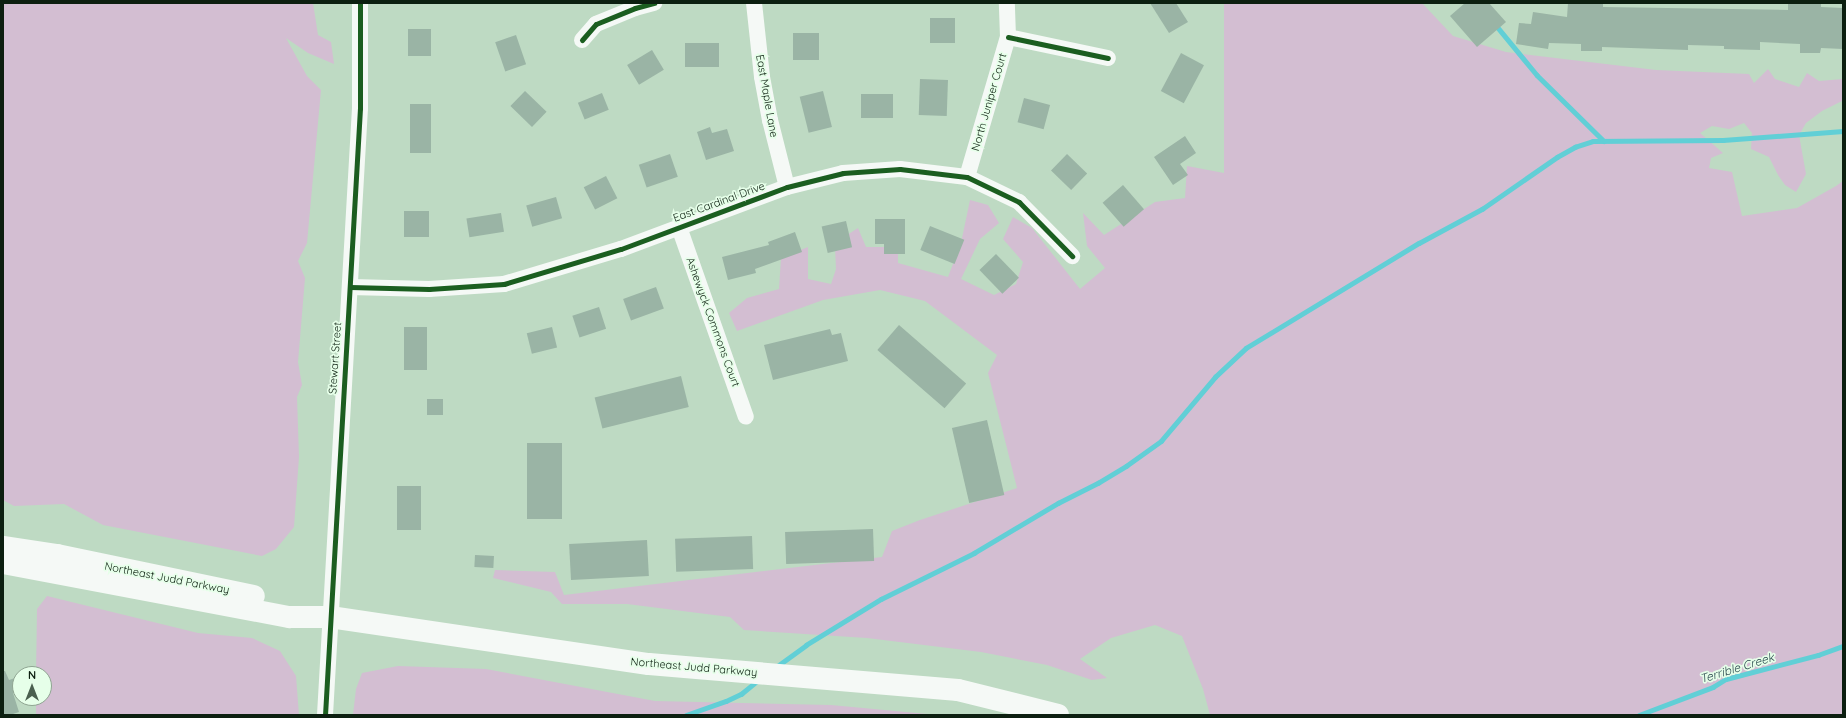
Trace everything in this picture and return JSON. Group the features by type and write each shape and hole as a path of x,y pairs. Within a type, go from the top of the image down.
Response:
{"highway":[{"name":"Northeast Judd Parkway","path":"3,547 57,555 292,603 330,617"},
{"name":"Northeast Judd Parkway","path":"3,563 290,617 330,617 649,664 958,690 1058,715"}],"street":[{"name":"Stewart Street","path":"325,715 360,108 360,3"},
{"path":"582,40 596,24 635,8 654,3"},
{"name":"East Maple Lane","path":"754,3 762,77 770,120 787,187"},
{"name":"North Juniper Court","path":"967,177 1008,36 1007,3"},
{"path":"1008,36 1108,58"},
{"name":"East Cardinal Drive","path":"350,287 429,289 504,284 621,249 787,187 843,173 900,169 967,177 1020,202 1072,256"},
{"name":"Ashewyck Commons Court","path":"679,227 746,417"}],"shaded area":[{"path":"3,3 313,3 318,35 331,42 334,64 308,53 286,38 307,76 321,90 307,243 298,261 305,278 298,362 302,385 297,397 299,457 294,527 276,549 262,556 103,525 64,504 14,506 3,500"},
{"path":"1224,3 1422,3 1453,36 1506,52 1656,70 1749,74 1754,83 1768,69 1775,79 1799,87 1807,73 1819,81 1843,79 1842,101 1822,111 1806,123 1799,135 1806,174 1796,192 1785,185 1769,157 1751,149 1752,133 1744,123 1729,129 1712,126 1700,133 1723,153 1711,158 1709,168 1732,172 1742,216 1797,208 1843,181 1843,715 1210,715 1203,689 1182,636 1155,625 1111,638 1080,659 1107,678 1092,680 1047,665 981,652 867,638 744,630 730,617 627,604 562,604 551,592 493,578 495,570 555,572 564,595 882,557 892,531 920,520 1017,488 988,373 997,355 925,301 880,290 823,300 737,331 729,313 747,298 779,289 781,258 808,247 808,279 831,284 836,269 835,247 844,237 858,228 866,247 898,247 898,263 948,277 961,243 970,200 988,205 999,223 980,239 961,279 994,295 1016,284 1023,262 1003,239 1013,217 1032,228 1080,289 1105,268 1087,246 1083,213 1104,235 1155,202 1185,198 1187,166 1224,173"},
{"path":"47,596 198,633 252,638 280,651 296,676 299,715 36,715 36,706 52,706 52,666 36,666 37,609"},
{"path":"398,666 486,669 655,701 831,705 938,715 353,715 356,689 362,673"}],"building":[{"path":"1150,3 1176,3 1188,22 1169,33"},
{"path":"1465,3 1489,3 1506,22 1477,47 1450,16"},
{"path":"1568,3 1603,4 1603,7 1788,10 1788,3 1821,3 1821,7 1843,8 1843,49 1821,48 1820,53 1800,53 1800,44 1760,42 1760,50 1724,49 1724,46 1688,45 1688,50 1602,47 1602,51 1581,51 1581,44 1549,43 1548,49 1516,44 1519,23 1531,24 1533,12 1567,17"},
{"path":"930,18 955,18 955,43 930,43"},
{"path":"408,29 431,29 431,56 408,56"},
{"path":"793,33 819,33 819,60 793,60"},
{"path":"516,35 526,64 505,71 495,42"},
{"path":"685,43 719,43 719,67 685,67"},
{"path":"652,50 664,70 639,85 627,65"},
{"path":"1181,53 1204,65 1184,103 1161,91"},
{"path":"920,79 948,80 947,116 919,115"},
{"path":"525,91 547,112 532,127 510,106"},
{"path":"823,91 832,127 809,133 800,97"},
{"path":"602,93 609,110 585,119 578,103"},
{"path":"861,94 893,94 893,118 861,118"},
{"path":"1024,98 1050,105 1044,129 1018,122"},
{"path":"410,104 431,104 431,153 410,153"},
{"path":"710,127 712,133 727,129 734,151 706,160 697,132"},
{"path":"1185,136 1196,153 1180,164 1188,175 1173,185 1154,157"},
{"path":"670,154 678,177 647,187 639,165"},
{"path":"1067,154 1087,173 1071,190 1051,171"},
{"path":"606,176 617,198 595,210 584,187"},
{"path":"1123,185 1144,209 1124,227 1103,203"},
{"path":"556,197 562,218 532,227 526,206"},
{"path":"404,211 429,211 429,237 404,237"},
{"path":"501,213 504,232 469,237 466,218"},
{"path":"875,219 905,219 905,254 884,254 884,244 875,244"},
{"path":"846,221 852,247 828,253 822,227"},
{"path":"930,226 964,240 955,264 920,250"},
{"path":"795,232 802,252 755,269 756,273 728,280 722,257 769,245 768,242"},
{"path":"996,254 1019,278 1002,294 979,270"},
{"path":"656,287 664,309 631,321 623,299"},
{"path":"599,307 606,329 579,338 572,316"},
{"path":"899,325 966,383 945,408 877,350"},
{"path":"404,327 427,327 427,370 404,370"},
{"path":"552,327 557,347 532,354 527,333"},
{"path":"830,329 832,335 841,333 848,361 773,380 764,345"},
{"path":"681,376 689,407 602,429 595,398"},
{"path":"427,399 443,399 443,415 427,415"},
{"path":"987,420 1004,495 969,503 952,428"},
{"path":"527,443 562,443 562,519 527,519"},
{"path":"397,486 421,486 421,530 397,530"},
{"path":"873,529 874,561 786,564 785,532"},
{"path":"752,536 753,569 676,572 675,539"},
{"path":"647,540 649,576 571,580 569,544"},
{"path":"475,555 494,556 493,568 474,567"},
{"path":"3,671 5,671 9,680 12,679 12,706 17,706 19,712 10,715 3,715"}],"waterway":[{"path":"1495,24 1537,75 1604,141"},
{"path":"776,667 806,645 881,599 974,553 1058,503 1098,483 1126,466 1161,441 1215,377 1246,348 1419,243 1482,209 1557,157 1575,147 1593,141 1723,140 1843,131"},
{"name":"Terrible Creek","path":"1639,715 1713,687 1726,679 1818,655 1843,646"},
{"path":"686,715 741,694 757,681"}],"cycle path":[{"path":"325,715 360,108 360,3"},
{"path":"582,40 596,24 635,8 654,3"},
{"path":"1008,37 1108,58"},
{"path":"350,287 429,289 504,284 621,249 787,187 843,173 900,169 967,177 1019,202 1072,256"}]}
